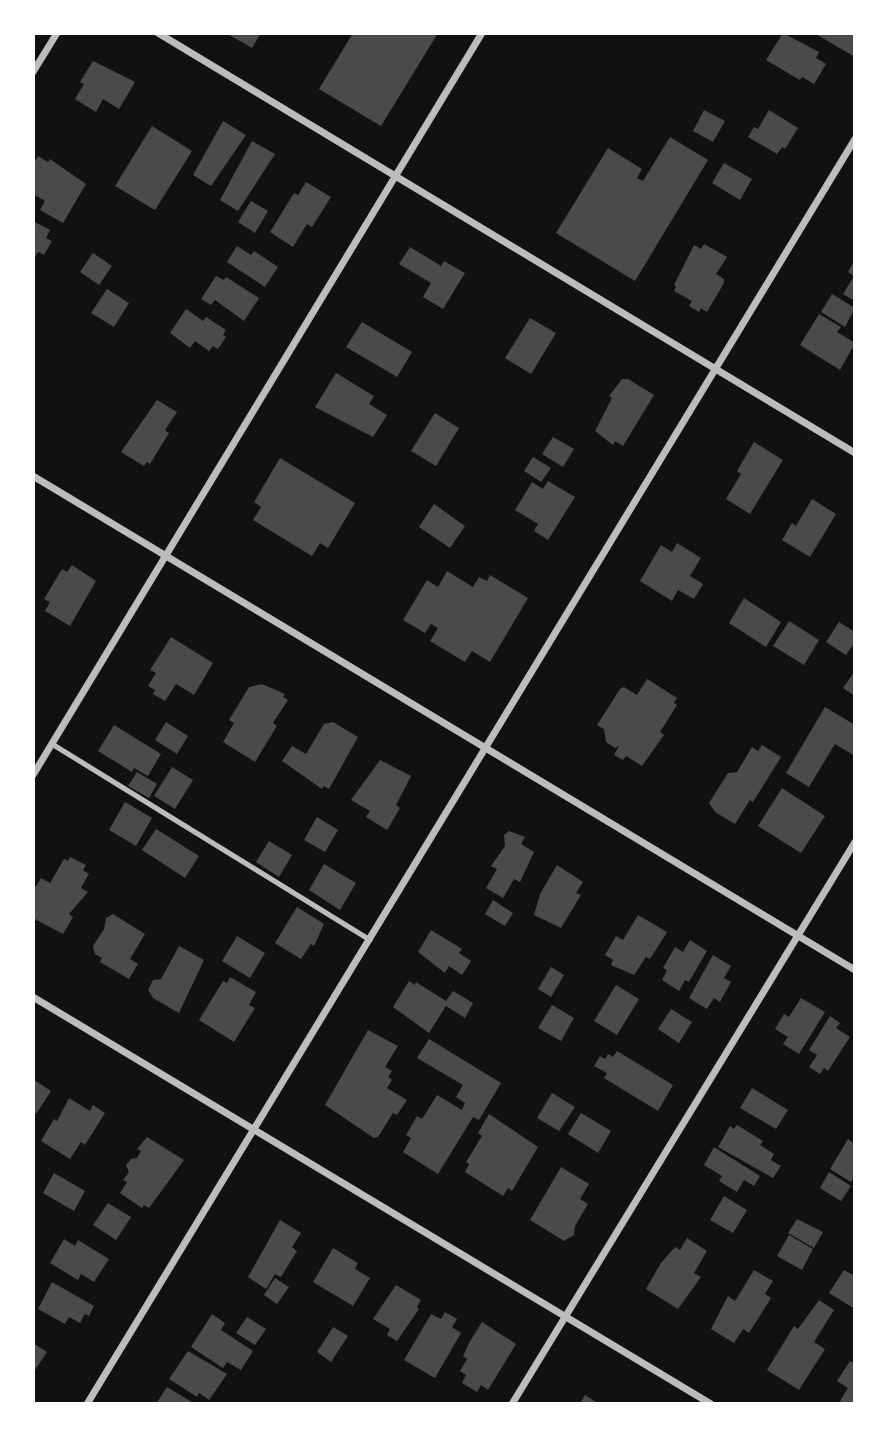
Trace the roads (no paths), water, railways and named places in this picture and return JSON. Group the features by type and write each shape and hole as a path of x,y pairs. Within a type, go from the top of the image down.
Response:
{"street":[{"path":"33,72 57,33"},
{"path":"158,33 855,453"},
{"path":"33,775 482,33"},
{"path":"88,1404 855,139"},
{"path":"33,476 855,970"},
{"path":"512,1404 855,842"},
{"path":"33,997 711,1404"}],"lane":[{"path":"52,744 370,940"}]}
